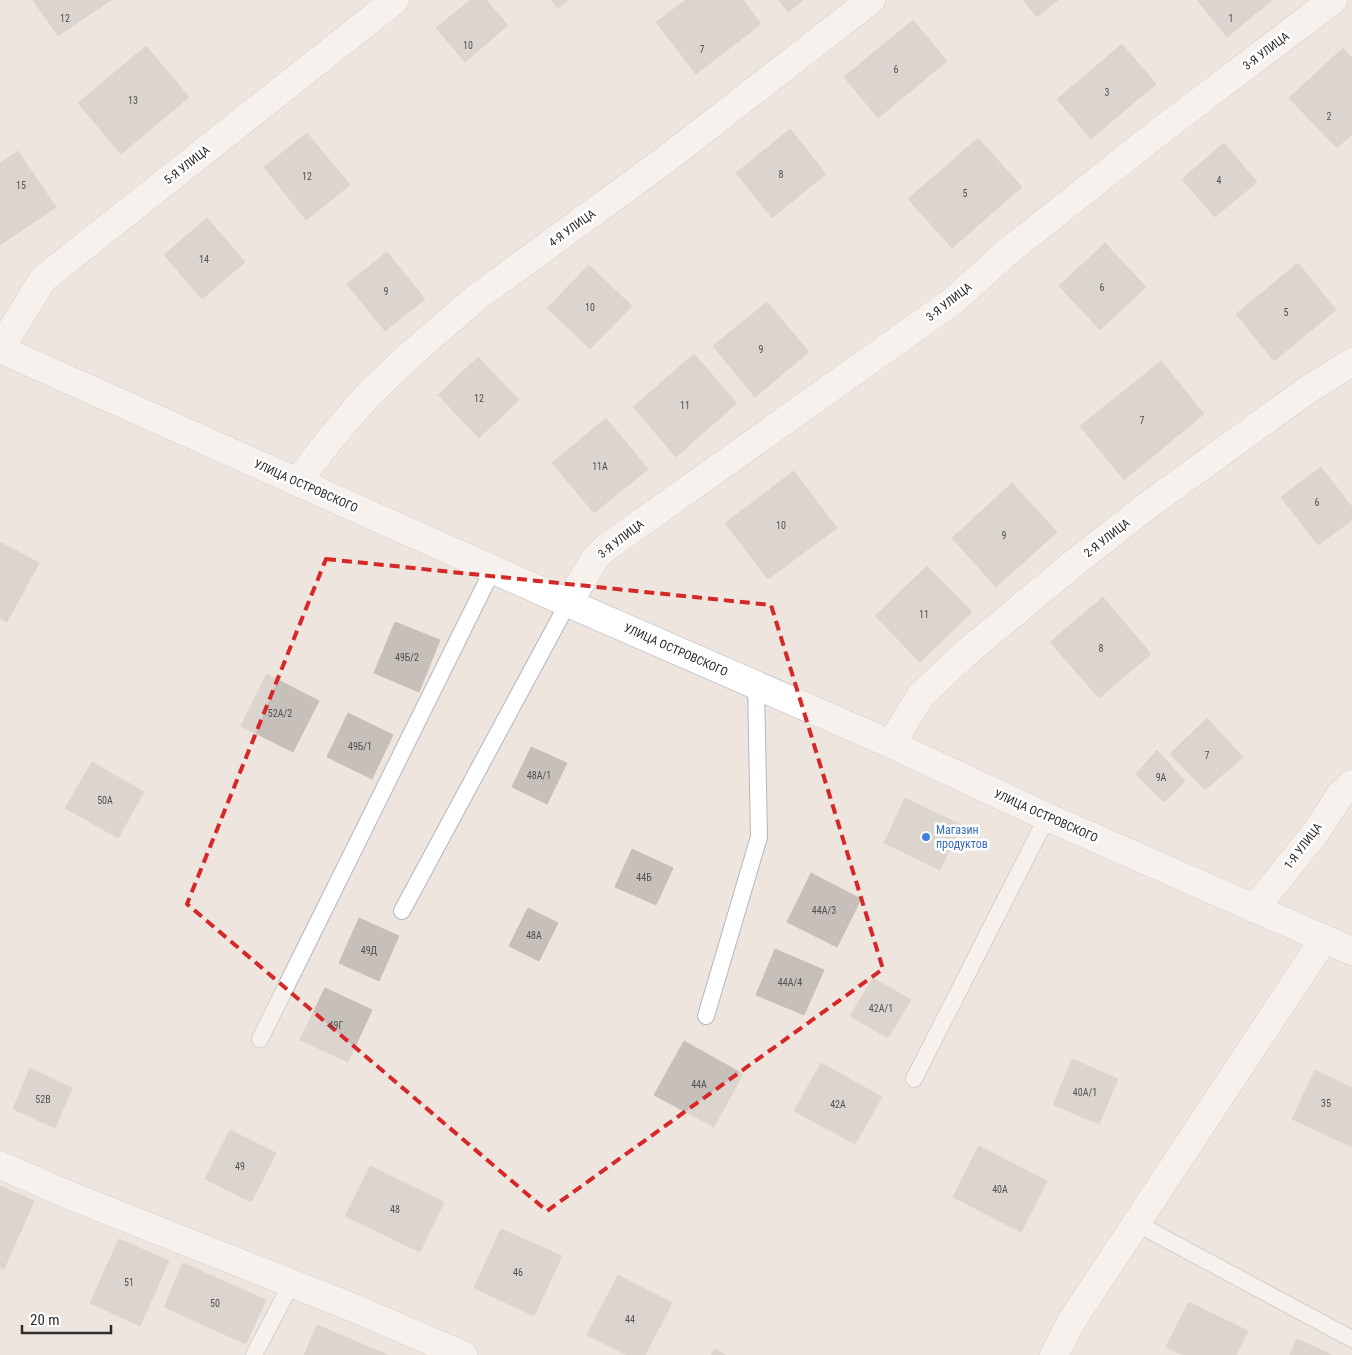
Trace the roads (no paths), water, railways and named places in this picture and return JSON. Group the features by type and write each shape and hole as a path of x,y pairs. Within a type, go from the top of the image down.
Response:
{"street":[{"name":"5-Я УЛИЦА","path":"0,349 43,279 395,0"},
{"name":"4-Я УЛИЦА","path":"297,482 331,438 369,394 410,354 477,297 665,160 871,0"},
{"name":"3-Я УЛИЦА","path":"568,603 596,557 607,547 953,301 1006,253 1148,141 1333,0"},
{"name":"УЛИЦА ОСТРОВСКОГО","path":"0,349 568,603 891,744 1048,817 1352,951"},
{"name":"2-Я УЛИЦА","path":"891,744 921,695 967,652 1151,503 1306,391 1352,362"},
{"name":"1-Я УЛИЦА","path":"1254,909 1316,832 1340,795 1352,784"},
{"path":"1054,1355 1071,1322 1324,939"},
{"path":"0,1165 71,1196 354,1308 463,1355"}],"lane":[{"path":"260,1039 492,569"},
{"path":"402,911 568,603"},
{"path":"706,1016 759,837 756,685"},
{"path":"914,1079 1048,817"},
{"path":"1136,1223 1352,1339"},
{"path":"254,1355 291,1284"}],"place":[{"name":"Магазин продуктов","path":"926,837"}]}
